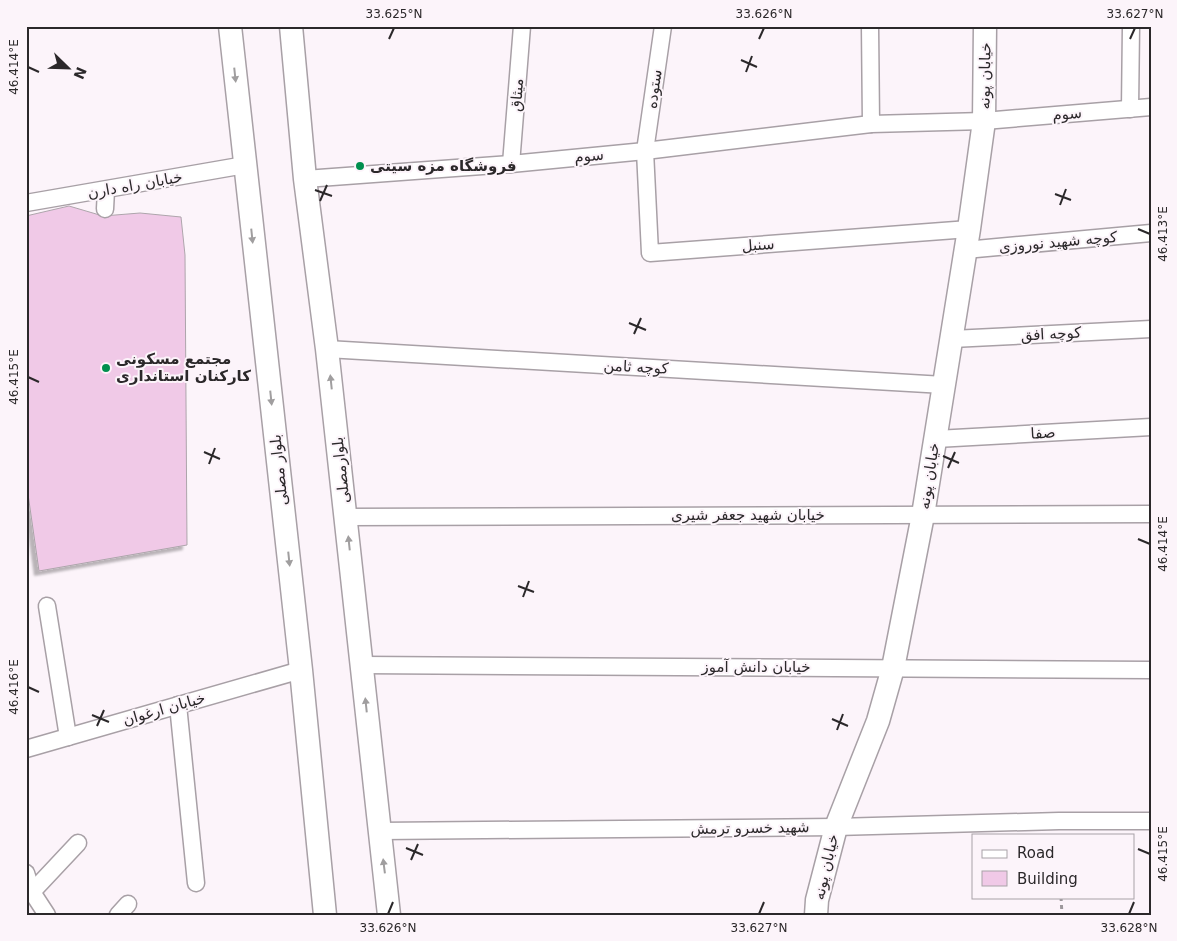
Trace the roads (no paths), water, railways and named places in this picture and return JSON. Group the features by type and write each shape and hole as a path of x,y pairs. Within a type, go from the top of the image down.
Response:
{"street":[{"name":"بلوار مصلی","path":"230,26 301,670 325,915"},
{"name":"بلوارمصلی","path":"291,26 305,179 327,349 389,915"},
{"name":"میثاق","path":"511,164 522,26"},
{"name":"ستوده","path":"644,151 663,26"},
{"path":"870,26 871,124"},
{"name":"خیابان پونه","path":"816,915 817,900 836,827 878,721 894,668 936,440 984,121 985,26"},
{"path":"1130,109 1131,26"},
{"name":"سوم","path":"305,179 511,164 644,151 871,124 984,121 1151,108"},
{"name":"سنبل","path":"644,151 650,253 967,240"},
{"name":"خیابان راه دارن","path":"26,204 244,165"},
{"path":"105,209 106,190"},
{"name":"کوچه شهید نوروزی","path":"967,240 1151,233"},
{"name":"کوچه افق","path":"952,339 1151,329"},
{"name":"کوچه ثامن","path":"327,349 944,385"},
{"name":"صفا","path":"936,440 1151,427"},
{"name":"خیابان شهید جعفر شیری","path":"346,517 1151,514"},
{"path":"47,606 68,737"},
{"name":"خیابان دانش آموز","path":"362,665 1151,670"},
{"name":"خیابان ارغوان","path":"26,749 301,670"},
{"path":"178,705 196,883"},
{"name":"شهید خسرو ترمش","path":"380,831 836,827 1059,820 1151,821"},
{"path":"32,892 78,842"},
{"path":"26,873 32,892 47,915"}],"place":[{"name":"فروشگاه مزه سیتی","path":"360,166"},
{"name":"مجتمع مسکونی کارکنان استانداری","path":"106,368"}]}
